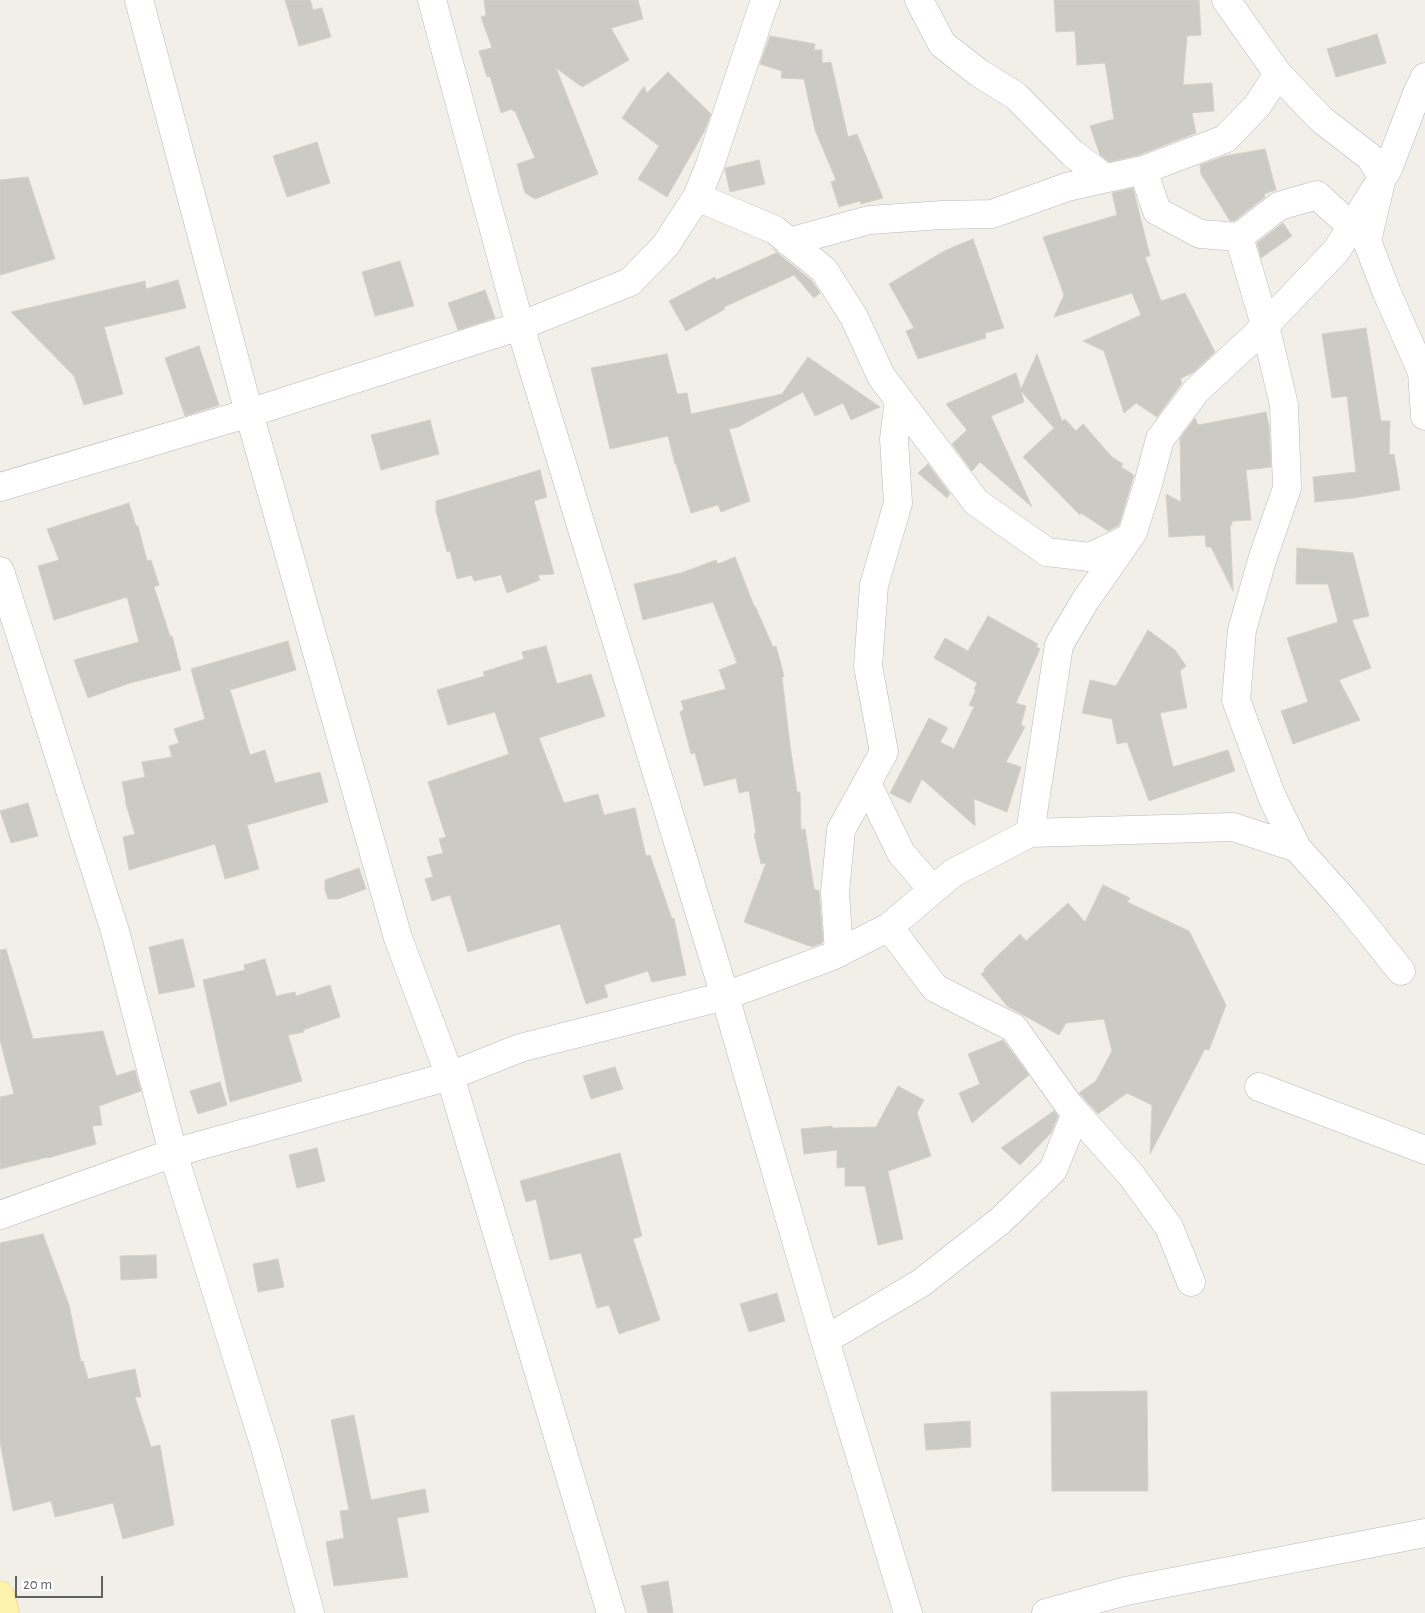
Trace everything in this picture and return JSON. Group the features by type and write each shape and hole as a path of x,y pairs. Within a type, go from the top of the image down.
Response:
{"main road":[{"path":"0,1595 5,1613"}],"street":[{"path":"139,0 249,413 398,938 450,1076 610,1613"},
{"path":"432,0 520,326 725,996 825,1340 908,1613"},
{"path":"919,0 942,44 979,73 1016,96 1072,154 1106,178"},
{"path":"1226,0 1278,74 1322,120 1370,157 1382,177"},
{"path":"0,487 249,413 520,326 630,282 665,246 697,197 771,2"},
{"path":"789,242 869,220 992,214 1067,187 1143,170 1225,139 1257,106 1278,74"},
{"path":"1030,833 1059,645 1085,601 1133,532 1160,438 1196,391 1265,325 1336,251 1360,233 1425,77"},
{"path":"1143,170 1157,211 1200,234 1239,237 1279,206 1317,195 1360,233 1422,372 1425,416"},
{"path":"697,197 775,230 824,270 854,317 881,376 976,502 1047,552 1090,558 1128,539"},
{"path":"1239,237 1265,325 1284,405 1287,488 1263,556 1242,630 1236,700 1272,796 1297,848 1348,904 1401,971"},
{"path":"839,953 835,892 841,830 884,752 868,666 874,585 898,503 894,439 899,400"},
{"path":"0,571 115,931 173,1152 265,1447 310,1613"},
{"path":"867,783 901,853 933,890"},
{"path":"0,1215 173,1152 450,1076 520,1048 725,996 839,953 889,927 953,873 1030,833 1233,827 1297,848"},
{"path":"889,927 935,988 1014,1028 1076,1113 1131,1175 1169,1227 1191,1282"},
{"path":"1259,1087 1425,1150"},
{"path":"825,1340 921,1283 1000,1221 1053,1170 1076,1113"},
{"path":"1046,1613 1126,1591 1425,1533"}],"building":[{"path":"285,0 310,0 313,10 322,8 331,37 299,46"},
{"path":"484,0 638,0 643,19 611,28 629,60 582,87 556,68 598,174 535,199 525,193 517,164 535,158 515,111 512,109 501,113 490,76 487,77 479,51 492,48 481,17 486,15"},
{"path":"1054,0 1199,0 1201,35 1187,36 1183,85 1212,83 1214,111 1192,113 1196,133 1139,155 1109,162 1100,155 1090,126 1114,119 1105,63 1077,65 1075,31 1056,32"},
{"path":"1377,34 1386,63 1336,77 1327,49"},
{"path":"770,36 815,44 814,50 822,50 822,63 831,62 848,137 857,134 883,198 861,204 860,201 839,207 831,182 836,180 815,130 804,79 781,78 782,71 760,64"},
{"path":"668,72 711,114 704,132 667,197 638,179 659,146 622,118 644,86 647,93"},
{"path":"317,142 330,183 287,197 273,156"},
{"path":"1265,149 1276,190 1264,194 1265,197 1234,221 1230,221 1201,174 1200,165 1225,156"},
{"path":"759,160 765,184 730,192 725,168"},
{"path":"28,177 55,259 0,275 0,180"},
{"path":"1133,188 1150,256 1145,257 1161,301 1185,293 1215,352 1194,372 1180,379 1182,383 1157,417 1136,403 1124,413 1104,351 1083,341 1141,315 1132,293 1054,317 1064,295 1043,237 1117,215 1112,193"},
{"path":"1283,223 1292,236 1261,258 1257,243"},
{"path":"973,239 1004,328 985,333 986,338 918,359 906,331 914,328 889,284 946,250"},
{"path":"773,249 812,281 820,293 814,298 794,275 724,307 725,309 686,331 669,301 715,277 716,280 776,253 778,254"},
{"path":"400,261 414,306 375,316 362,272"},
{"path":"178,280 186,308 104,327 123,394 84,405 74,376 11,312 145,281 146,289"},
{"path":"485,290 495,318 458,330 448,303"},
{"path":"1366,328 1381,421 1390,421 1389,455 1394,454 1400,490 1315,502 1313,477 1356,472 1347,396 1332,398 1322,334"},
{"path":"199,346 219,405 185,416 165,358"},
{"path":"667,354 677,394 687,393 691,414 782,394 808,357 880,407 851,420 843,403 815,416 803,392 738,427 729,429 750,501 721,512 718,505 691,513 668,436 610,449 591,368"},
{"path":"1037,354 1062,421 1065,419 1076,431 1083,424 1112,457 1123,464 1121,467 1134,475 1119,525 1108,531 1081,513 1080,515 1023,457 1054,428 1021,391 1024,402 991,416 1032,507 980,462 972,471 952,444 967,430 946,404 1016,373 1021,389"},
{"path":"1266,412 1269,426 1271,467 1246,470 1251,520 1232,521 1232,525 1230,525 1233,591 1211,547 1206,547 1205,535 1169,537 1166,494 1181,502 1180,438 1195,418 1198,425"},
{"path":"430,420 439,454 381,470 371,435"},
{"path":"928,464 950,494 947,498 918,473"},
{"path":"540,470 547,497 534,501 554,574 538,575 540,580 507,593 501,575 474,581 472,575 457,579 450,551 447,552 436,511 436,501"},
{"path":"129,503 136,526 138,526 147,561 151,560 159,585 154,587 170,636 172,636 181,670 130,683 88,698 74,660 139,642 127,597 54,620 38,566 59,560 47,529"},
{"path":"1297,548 1353,553 1369,616 1352,620 1371,668 1339,680 1360,720 1293,744 1281,711 1308,702 1287,638 1338,622 1328,584 1296,584"},
{"path":"735,557 754,606 773,647 776,646 784,676 782,677 790,745 797,792 800,792 801,830 805,829 814,889 819,891 823,941 812,947 744,922 766,863 761,864 754,834 756,833 749,791 739,793 736,778 704,786 695,753 691,754 680,712 684,710 681,701 726,689 719,670 737,663 713,602 643,620 634,584 681,573 716,560 718,564"},
{"path":"988,616 1038,644 1036,647 1040,649 1016,703 1026,706 1021,725 1025,727 1006,762 1021,767 1007,812 974,799 975,826 922,779 910,803 890,793 929,718 948,728 940,742 954,749 974,707 969,705 977,683 934,658 945,638 968,651"},
{"path":"1148,630 1175,650 1186,666 1180,671 1187,708 1160,713 1173,767 1228,750 1235,771 1149,801 1127,742 1117,744 1112,719 1082,713 1090,680 1116,686"},
{"path":"288,641 296,670 230,690 250,755 265,750 275,783 320,772 328,802 247,825 259,869 225,879 215,844 129,870 123,837 135,834 125,801 122,782 145,777 142,762 172,757 169,746 179,743 174,729 205,719 191,669"},
{"path":"546,646 557,684 591,674 605,716 539,738 564,803 598,794 604,815 635,808 646,856 650,855 672,919 674,918 686,975 652,982 648,971 604,985 608,997 586,1004 560,924 468,952 450,895 432,901 425,879 433,877 427,857 443,853 439,839 446,837 428,782 509,754 495,712 448,725 437,690 485,676 483,672 524,659 522,652"},
{"path":"28,803 38,836 11,843 0,811"},
{"path":"359,868 366,889 338,899 328,899 325,890 325,880"},
{"path":"1103,885 1130,898 1127,902 1189,931 1226,1005 1209,1050 1205,1049 1150,1154 1152,1105 1127,1093 1098,1114 1079,1093 1096,1081 1112,1051 1104,1019 1066,1023 1059,1035 1007,1006 981,974 1020,934 1026,941 1068,903 1085,922"},
{"path":"183,939 195,987 159,994 149,947"},
{"path":"6,949 33,1039 103,1031 116,1076 135,1070 141,1091 99,1106 102,1125 92,1126 96,1144 0,1169 0,1097 14,1094 0,1040 0,950"},
{"path":"265,959 276,996 295,992 296,996 330,985 340,1017 303,1030 304,1032 288,1035 302,1081 230,1102 203,980 245,970 244,965"},
{"path":"1003,1040 1029,1075 972,1123 959,1093 980,1084 968,1054"},
{"path":"615,1067 623,1089 591,1099 583,1076"},
{"path":"220,1082 227,1105 198,1114 190,1091"},
{"path":"898,1086 924,1100 917,1113 931,1156 888,1171 903,1239 878,1245 865,1186 845,1186 845,1167 837,1168 837,1150 804,1154 801,1129 832,1126 832,1128 876,1127"},
{"path":"1054,1111 1058,1116 1051,1133 1020,1165 1001,1148"},
{"path":"317,1148 325,1181 297,1188 289,1155"},
{"path":"620,1153 642,1236 633,1239 660,1320 619,1334 609,1305 597,1308 581,1253 550,1260 536,1199 526,1202 520,1181"},
{"path":"43,1234 69,1305 81,1362 83,1361 88,1379 135,1369 141,1397 135,1397 151,1447 160,1445 174,1525 123,1539 113,1503 55,1517 51,1501 13,1511 0,1442 0,1243"},
{"path":"156,1255 157,1278 121,1280 120,1256"},
{"path":"278,1259 284,1287 258,1292 253,1264"},
{"path":"777,1293 785,1321 749,1332 740,1304"},
{"path":"1147,1391 1148,1491 1052,1491 1051,1392"},
{"path":"354,1415 371,1500 425,1489 429,1512 397,1518 408,1577 334,1586 326,1542 344,1538 340,1511 349,1510 331,1420"},
{"path":"970,1421 971,1447 926,1450 924,1424"},
{"path":"668,1581 673,1613 648,1613 641,1586"}]}
